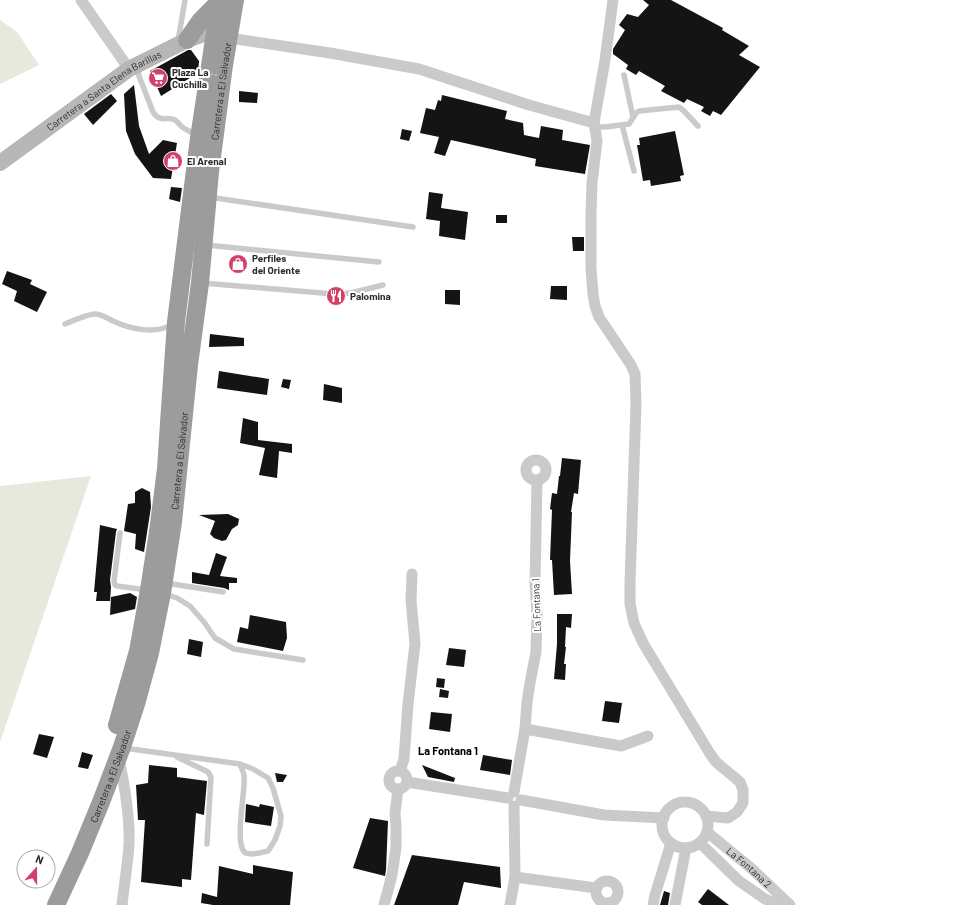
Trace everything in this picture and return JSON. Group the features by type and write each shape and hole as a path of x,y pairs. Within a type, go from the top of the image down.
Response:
{"highway":[{"path":"185,41 201,20 225,0"},
{"name":"Carretera a El Salvador","path":"43,905 100,775 114,738 138,651 159,589 176,322 200,138 225,0"},
{"path":"185,41 202,37 219,38"},
{"name":"Carretera a El Salvador","path":"56,905 101,802 136,704 150,653 159,589 173,522 189,365 200,283 208,197 224,65 219,38"},
{"path":"187,238 189,255 186,306 188,309 197,308"}],"main road":[{"name":"Carretera a Santa Elena Barillas","path":"0,163 133,67 185,41"}],"street":[{"path":"81,0 133,67"},
{"path":"613,0 594,125 597,141 592,183 591,213 594,306 631,365 635,374 636,404 630,583 630,604 634,623 643,643 705,746 716,762 740,782 743,790 743,803 737,812 728,818 706,816"},
{"path":"219,38 330,53 419,69 594,125"},
{"name":"La Fontana 1","path":"510,905 515,877 514,799 538,634 535,583 537,480"},
{"path":"400,771 404,758 408,704 415,644 411,600 412,574"},
{"path":"525,729 621,746 648,736"},
{"path":"120,751 125,788 129,844 122,905"},
{"path":"384,905 392,875 396,848 395,813 403,786 407,779 405,773 400,771 394,772 389,779 391,785 396,789 403,786 514,799 604,815 663,821"},
{"path":"684,802 691,803 702,810 706,816 708,832 700,843 695,846 686,848 678,847 671,843 664,833 663,821 667,812 671,807 677,804 684,802"},
{"name":"La Fontana 2","path":"708,832 751,868 790,905"},
{"path":"653,905 671,843"},
{"name":"La Fontana 2","path":"700,843 739,881 765,899 780,905"},
{"path":"676,905 686,848"},
{"path":"515,877 596,888"}],"lane":[{"path":"185,0 185,41"},
{"path":"133,67 139,76 155,117 176,121 200,138"},
{"path":"624,76 633,117"},
{"path":"594,125 605,127 629,124 639,111 679,107 698,126"},
{"path":"622,124 634,171"},
{"path":"208,197 413,227"},
{"path":"204,245 379,262"},
{"path":"200,283 334,294 351,293 383,285"},
{"path":"65,324 96,314 121,324 148,330 167,327 176,322"},
{"path":"120,533 114,581 115,585 223,592"},
{"path":"159,589 190,606 215,638 234,649 303,660"},
{"path":"120,751 171,754 240,764 253,769 268,778 273,788 280,816 280,826 275,840 268,850 253,854 246,852 241,846 240,834 244,776 240,764"},
{"path":"171,754 208,772 211,777 207,844"}],"path":[{"path":"199,73 224,76"}],"shaded area":[{"path":"0,20 17,32 39,65 0,84"},
{"path":"91,476 0,742 0,486"}],"building":[{"path":"643,0 671,0 723,28 722,30 749,46 739,55 760,67 721,115 713,111 710,116 701,111 704,107 687,99 684,103 661,91 665,86 639,71 636,75 626,69 628,65 613,54 613,49 625,30 619,25 627,14 638,17 649,5"},
{"path":"188,50 191,50 199,61 198,73 161,96 150,71"},
{"path":"134,85 139,126 149,154 163,140 177,143 171,179 153,178 135,154 126,131 124,94"},
{"path":"239,91 258,93 257,103 239,102"},
{"path":"111,94 117,101 93,125 84,114"},
{"path":"442,95 507,111 505,119 523,123 524,135 539,138 541,126 563,130 562,140 590,145 585,174 535,166 536,159 451,140 445,156 434,153 439,137 420,133 426,108 435,110 438,100 441,101"},
{"path":"402,129 412,131 409,141 400,139"},
{"path":"675,131 684,175 680,176 681,181 651,186 650,180 643,181 637,145 640,145 639,138"},
{"path":"171,187 182,188 180,202 169,199"},
{"path":"429,192 443,194 441,208 468,212 465,240 439,236 440,221 426,219"},
{"path":"496,215 507,215 507,223 496,223"},
{"path":"572,237 584,237 584,251 573,251"},
{"path":"7,271 32,280 30,284 47,292 37,312 14,301 17,291 2,284"},
{"path":"551,286 567,286 567,300 550,299"},
{"path":"445,290 460,290 460,305 445,304"},
{"path":"210,334 244,338 244,346 209,347"},
{"path":"219,371 269,379 267,395 217,388"},
{"path":"283,379 291,380 289,389 281,387"},
{"path":"324,384 342,388 342,403 323,400"},
{"path":"243,418 258,422 258,440 292,444 292,453 279,451 277,478 259,475 265,448 240,443"},
{"path":"562,458 581,460 578,494 574,493 571,512 570,561 572,594 554,595 552,560 550,560 552,510 550,509 552,493 557,494"},
{"path":"142,488 150,492 151,507 144,552 135,549 136,534 124,531 128,504 135,503 135,492"},
{"path":"228,514 239,519 238,525 232,529 226,540 222,541 214,538 210,534 215,521 199,515"},
{"path":"100,525 117,529 110,580 110,601 96,601 97,592 94,592"},
{"path":"216,553 227,557 220,576 237,578 237,583 229,583 229,590 192,583 192,572 209,575"},
{"path":"130,593 137,597 135,609 110,615 111,597"},
{"path":"557,614 572,614 571,628 566,627 564,664 566,664 565,680 554,679 557,644"},
{"path":"250,615 286,622 287,638 283,651 237,642 240,627 248,629"},
{"path":"189,639 203,642 201,657 187,654"},
{"path":"449,648 466,650 464,667 446,665"},
{"path":"437,678 445,679 444,688 436,687"},
{"path":"440,689 449,691 448,698 439,697"},
{"path":"605,701 622,703 619,723 602,721"},
{"path":"431,712 452,714 450,732 429,729"},
{"path":"39,734 54,737 47,758 33,754"},
{"path":"82,752 93,755 88,769 78,767"},
{"path":"483,755 512,760 510,775 480,770"},
{"path":"149,765 177,768 177,777 207,781 204,815 196,813 191,880 182,879 182,887 141,882 145,820 138,820 136,785 148,783"},
{"path":"422,765 455,778 454,782 428,777"},
{"path":"275,773 287,775 283,782 277,782"},
{"path":"246,804 259,807 260,804 274,807 271,826 245,822"},
{"path":"370,818 388,821 385,876 353,868"},
{"path":"412,855 500,867 501,888 464,882 458,905 394,905"},
{"path":"253,865 293,872 290,905 213,905 201,903 202,893 217,897 219,866 253,874"},
{"path":"708,889 729,905 702,905 698,902"},
{"path":"664,891 670,893 668,905 660,905"}],"place":[{"name":"Plaza La Cuchilla","path":"158,78"},
{"name":"El Arenal","path":"173,161"},
{"name":"Perfiles del Oriente","path":"238,264"},
{"name":"Palomina","path":"336,296"}],"district":[{"name":"La Fontana 1","path":"448,751"}]}
